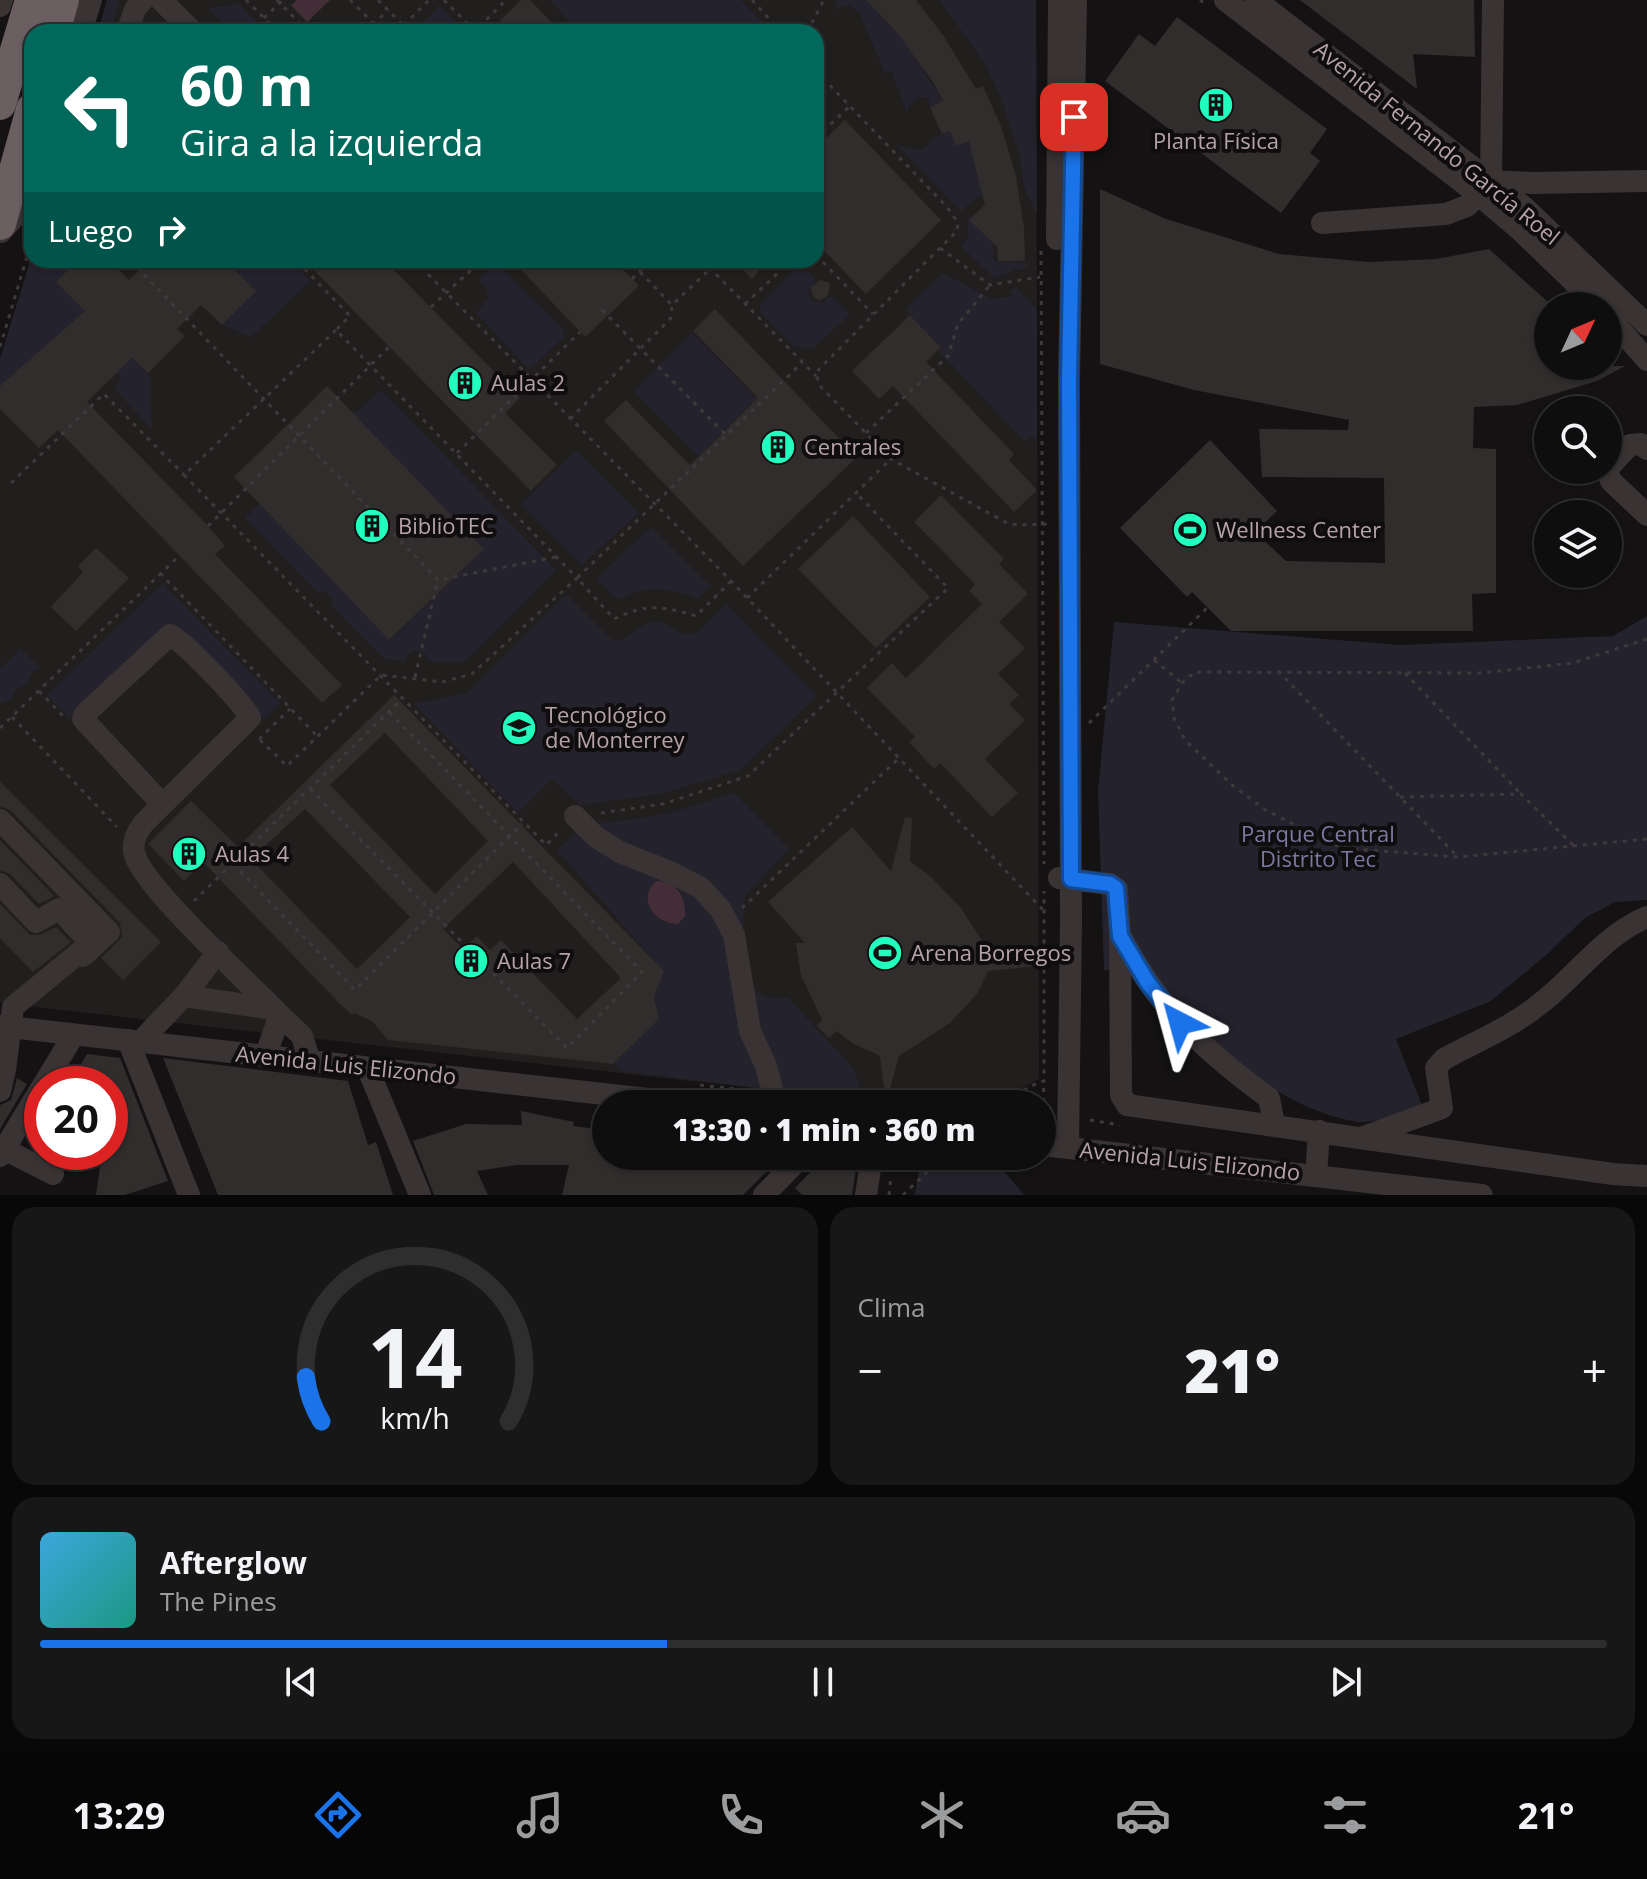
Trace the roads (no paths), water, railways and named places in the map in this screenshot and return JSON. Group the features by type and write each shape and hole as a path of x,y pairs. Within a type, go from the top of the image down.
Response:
{"highway":[{"path":"0,104 31,0"},
{"path":"56,24 63,0"},
{"path":"0,224 24,138"}],"street":[{"path":"0,6 2,0"},
{"path":"84,24 91,0"},
{"path":"130,24 135,9 143,0"},
{"path":"161,0 185,24"},
{"path":"1056,1090 1050,524 1059,0"},
{"path":"1054,877 1069,380 1076,0"},
{"name":"Avenida Fernando García Roel","path":"1225,0 1485,188 1532,215 1647,325"},
{"name":"Avenida Fernando García Roel","path":"1256,0 1279,8 1485,188 1529,238 1585,292"},
{"path":"1485,188 1493,0"},
{"path":"1322,223 1430,217 1467,206 1485,188 1533,183 1647,181"},
{"path":"0,233 24,206"},
{"path":"1622,332 1647,360"},
{"path":"1622,454 1630,445 1641,444 1647,449"},
{"path":"1614,484 1647,515"},
{"path":"162,804 83,719 170,635 175,636 215,677 250,718 162,804 136,834 133,851 139,866 180,914 302,1036 310,1062"},
{"path":"575,816 596,837 620,852 701,888 721,910 734,935 750,1031 766,1066 773,1090"},
{"path":"0,820 109,933 24,1005 10,1027"},
{"path":"1054,877 1110,884 1116,888 1120,936 1123,1102 1127,1105 1319,1131 1613,1185 1647,1176"},
{"path":"0,884 36,922 59,909 91,943 13,1007 0,1091"},
{"path":"1360,1138 1442,1108 1436,1068 1444,1059 1511,1025 1561,987 1600,947 1647,917"},
{"path":"1120,936 1164,1005 1233,1072 1269,1098 1274,1124"},
{"path":"189,1195 134,1041 184,996 218,952"},
{"path":"184,996 277,1012"},
{"path":"171,1047 184,996"},
{"path":"265,1057 277,1012"},
{"name":"Avenida Luis Elizondo","path":"10,1027 592,1092"},
{"path":"55,1066 73,1036"},
{"path":"368,1069 420,1195"},
{"path":"24,1117 2,1152 53,1174"},
{"path":"1316,1176 1319,1131"},
{"name":"Avenida Luis Elizondo","path":"1056,1146 1316,1176 1346,1187 1482,1195"},
{"path":"764,1195 788,1170"},
{"path":"866,1195 870,1170"}],"place":[{"name":"Planta Física","path":"1216,105"},
{"name":"Aulas 2","path":"465,383"},
{"name":"Centrales","path":"778,447"},
{"name":"BiblioTEC","path":"372,526"},
{"name":"Wellness Center","path":"1190,530"},
{"name":"Tecnológico de Monterrey","path":"519,728"},
{"name":"Aulas 4","path":"189,854"},
{"name":"Arena Borregos","path":"885,953"},
{"name":"Aulas 7","path":"471,961"}],"park label":[{"name":"Parque Central Distrito Tec","path":"1318,846"}]}
